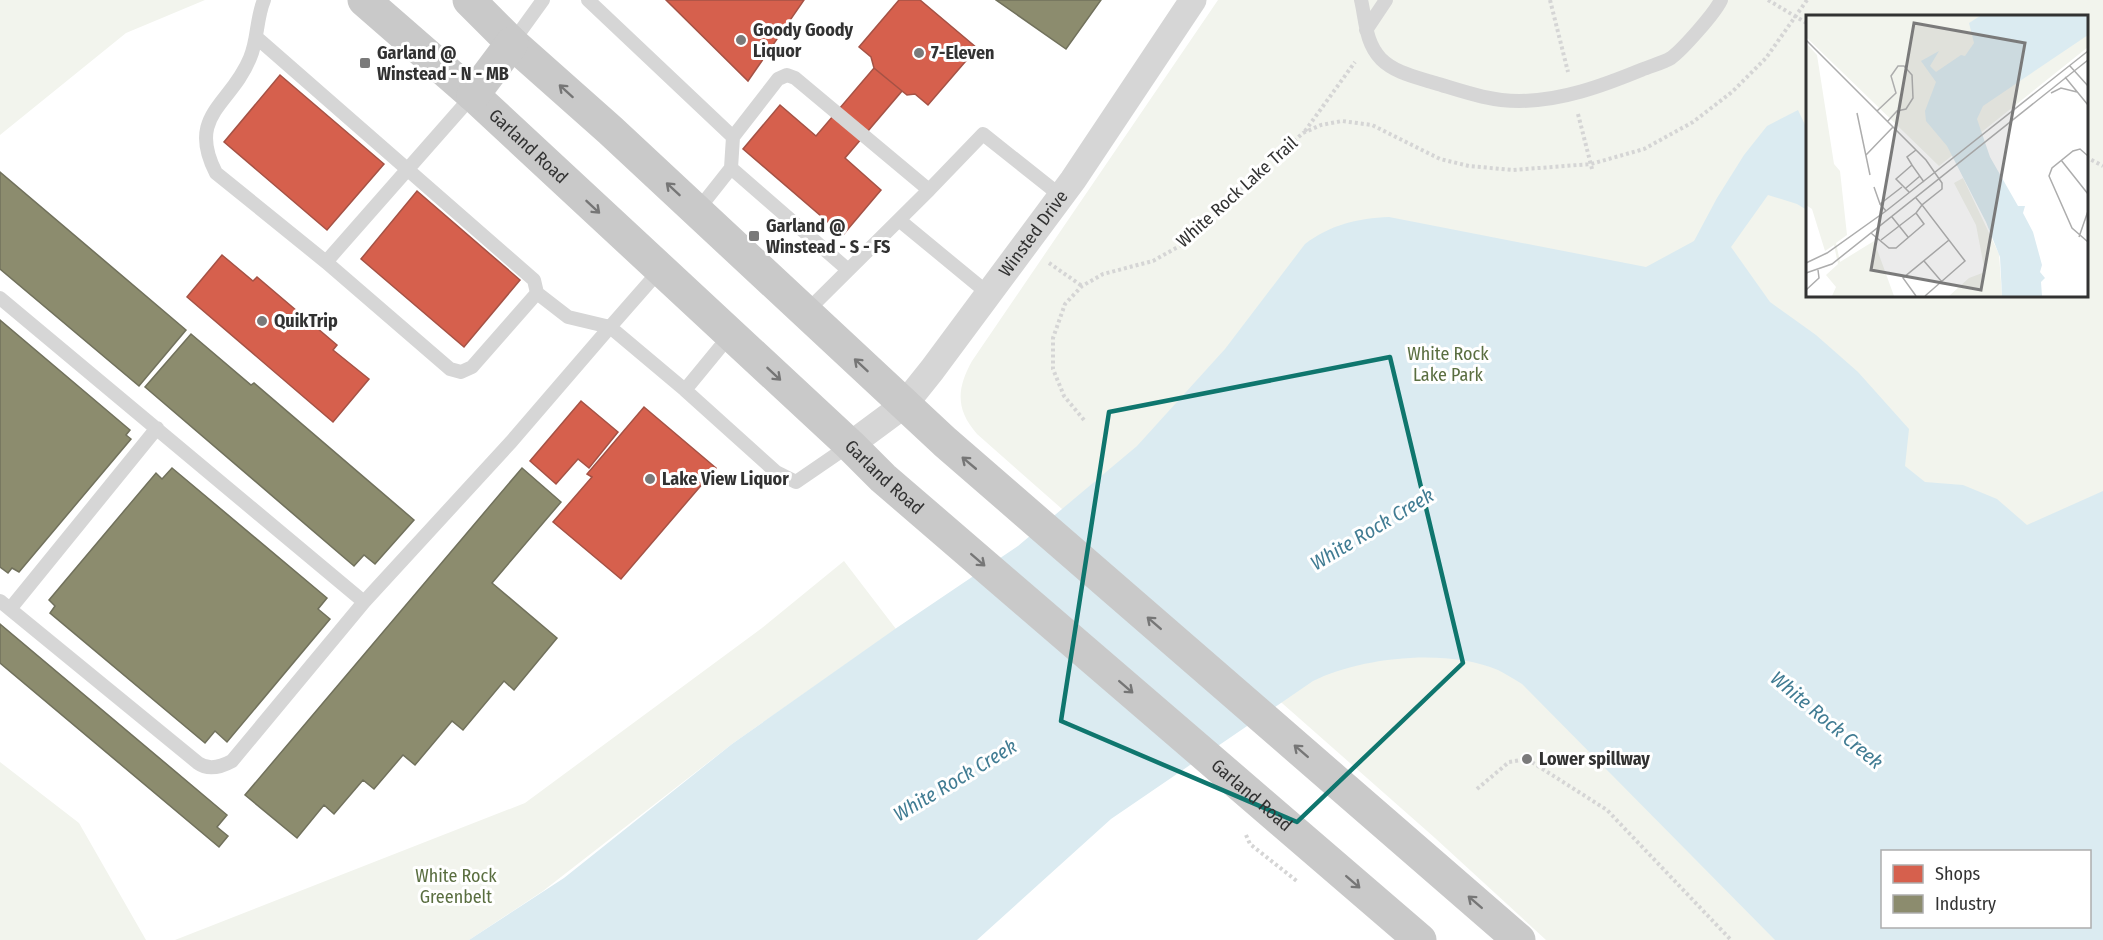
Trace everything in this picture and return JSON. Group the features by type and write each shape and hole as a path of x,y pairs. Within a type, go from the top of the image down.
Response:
{"main road":[{"name":"Garland Road","path":"364,0 473,95 883,478 1419,940"},
{"path":"469,0 512,43 697,211 904,405 1519,940"},
{"path":"473,95 512,43"}],"street":[{"name":"Winsted Drive","path":"850,445 904,405 990,295 1061,196 1193,0"}],"lane":[{"path":"264,0 258,14 252,55 244,73 209,117 205,140 207,157 216,173 326,262 450,369 461,372 472,367 537,293"},
{"path":"512,43 543,0"},
{"path":"588,0 733,137"},
{"path":"1361,0 1366,30 1372,47 1382,60 1396,70 1479,97 1517,101 1540,100 1607,84 1670,58 1716,10 1721,0"},
{"path":"1366,30 1386,0"},
{"path":"256,37 534,280 537,293 568,317 609,327 685,390 776,472 796,482 850,445"},
{"path":"697,211 731,168 733,137 778,79 787,75 795,78 929,190"},
{"path":"326,262 473,95"},
{"path":"805,313 983,134 1061,196"},
{"path":"731,168 847,269"},
{"path":"899,220 990,295"},
{"path":"157,428 5,605 198,763 204,767 213,768 224,766 232,761 364,602 511,442 660,270"},
{"path":"0,298 364,602"},
{"path":"685,390 731,334"}],"path":[{"path":"1767,0 1806,23"},
{"name":"White Rock Lake Trail","path":"1084,420 1064,396 1053,369 1053,338 1065,304 1082,286 1103,274 1153,261 1183,244 1303,133 1321,125 1342,121 1372,125 1440,159 1469,166 1513,170 1591,164 1644,149 1693,122 1732,92 1766,58 1807,0"},
{"path":"1303,133 1358,59 1366,30"},
{"path":"2088,158 2103,166"},
{"path":"1044,270 1050,261 1082,286"},
{"path":"1477,789 1509,762 1527,759 1606,810 1731,940"}],"highlighted area":[{"path":"1390,357 1463,663 1297,822 1061,721 1109,412"}],"green space":[{"path":"0,0 205,0 126,33 0,135"},
{"name":"White Rock Lake Park","path":"1218,0 2103,0 2103,940 1546,940 1435,838 977,434 962,407 961,389 967,371"},
{"name":"White Rock Greenbelt","path":"844,561 896,629 732,744 543,891 469,940 175,940 525,803 762,628"},
{"path":"0,762 79,823 146,940 0,940"}],"water":[{"name":"White Rock Creek","path":"1798,110 1806,127 1806,209 1797,204 1768,195 1731,247 1770,302 1816,335 1858,372 1909,429 1905,466 1925,482 1963,485 1997,499 2027,525 2103,491 2103,940 1775,940 1522,684 1498,670 1477,663 1430,657 1379,661 1355,666 1313,681 1111,819 977,940 469,940 564,878 732,744 1018,546 1137,446 1225,349 1305,244 1315,237 1345,224 1389,217 1646,267 1694,241 1744,155 1767,126"}],"building: Shops":[{"name":"Goody Goody Liquor","path":"666,0 804,0 748,81"},
{"name":"7-Eleven","path":"899,0 920,0 977,48 928,105 915,94 907,95 874,68 871,57 859,47"},
{"path":"874,68 902,91 845,158 881,190 843,235 743,149 780,105 816,136"},
{"path":"280,75 384,164 327,230 224,142"},
{"path":"417,191 520,280 464,347 361,259"},
{"name":"QuikTrip","path":"222,255 253,281 257,277 337,345 333,350 369,379 333,422 187,297"},
{"path":"581,401 618,432 589,468 578,459 556,484 530,461"},
{"path":"644,407 716,468 621,579 553,522 592,477 587,474"}],"building: Industry":[{"path":"996,0 1101,0 1066,49"},
{"path":"0,172 186,330 139,386 0,269"},
{"path":"0,320 130,430 126,435 131,439 19,572 12,568 8,573 0,567"},
{"path":"191,334 251,385 254,383 414,520 375,564 364,555 354,566 145,387"},
{"path":"172,468 327,598 318,609 330,619 227,742 215,731 205,743 50,613 55,606 49,600 156,473 162,479"},
{"path":"522,468 561,502 492,583 557,638 514,690 504,681 463,730 452,721 415,765 403,755 374,789 363,780 334,814 324,805 297,838 245,795"},
{"path":"0,624 227,815 217,827 228,836 219,847 0,663"}],"place":[{"name":"Goody Goody Liquor","path":"741,40"},
{"name":"7-Eleven","path":"919,53"},
{"name":"Garland @ Winstead - N - MB","path":"365,63"},
{"name":"Garland @ Winstead - S - FS","path":"754,236"},
{"name":"QuikTrip","path":"262,321"},
{"name":"Lake View Liquor","path":"650,479"},
{"name":"Lower spillway","path":"1527,759"}]}
